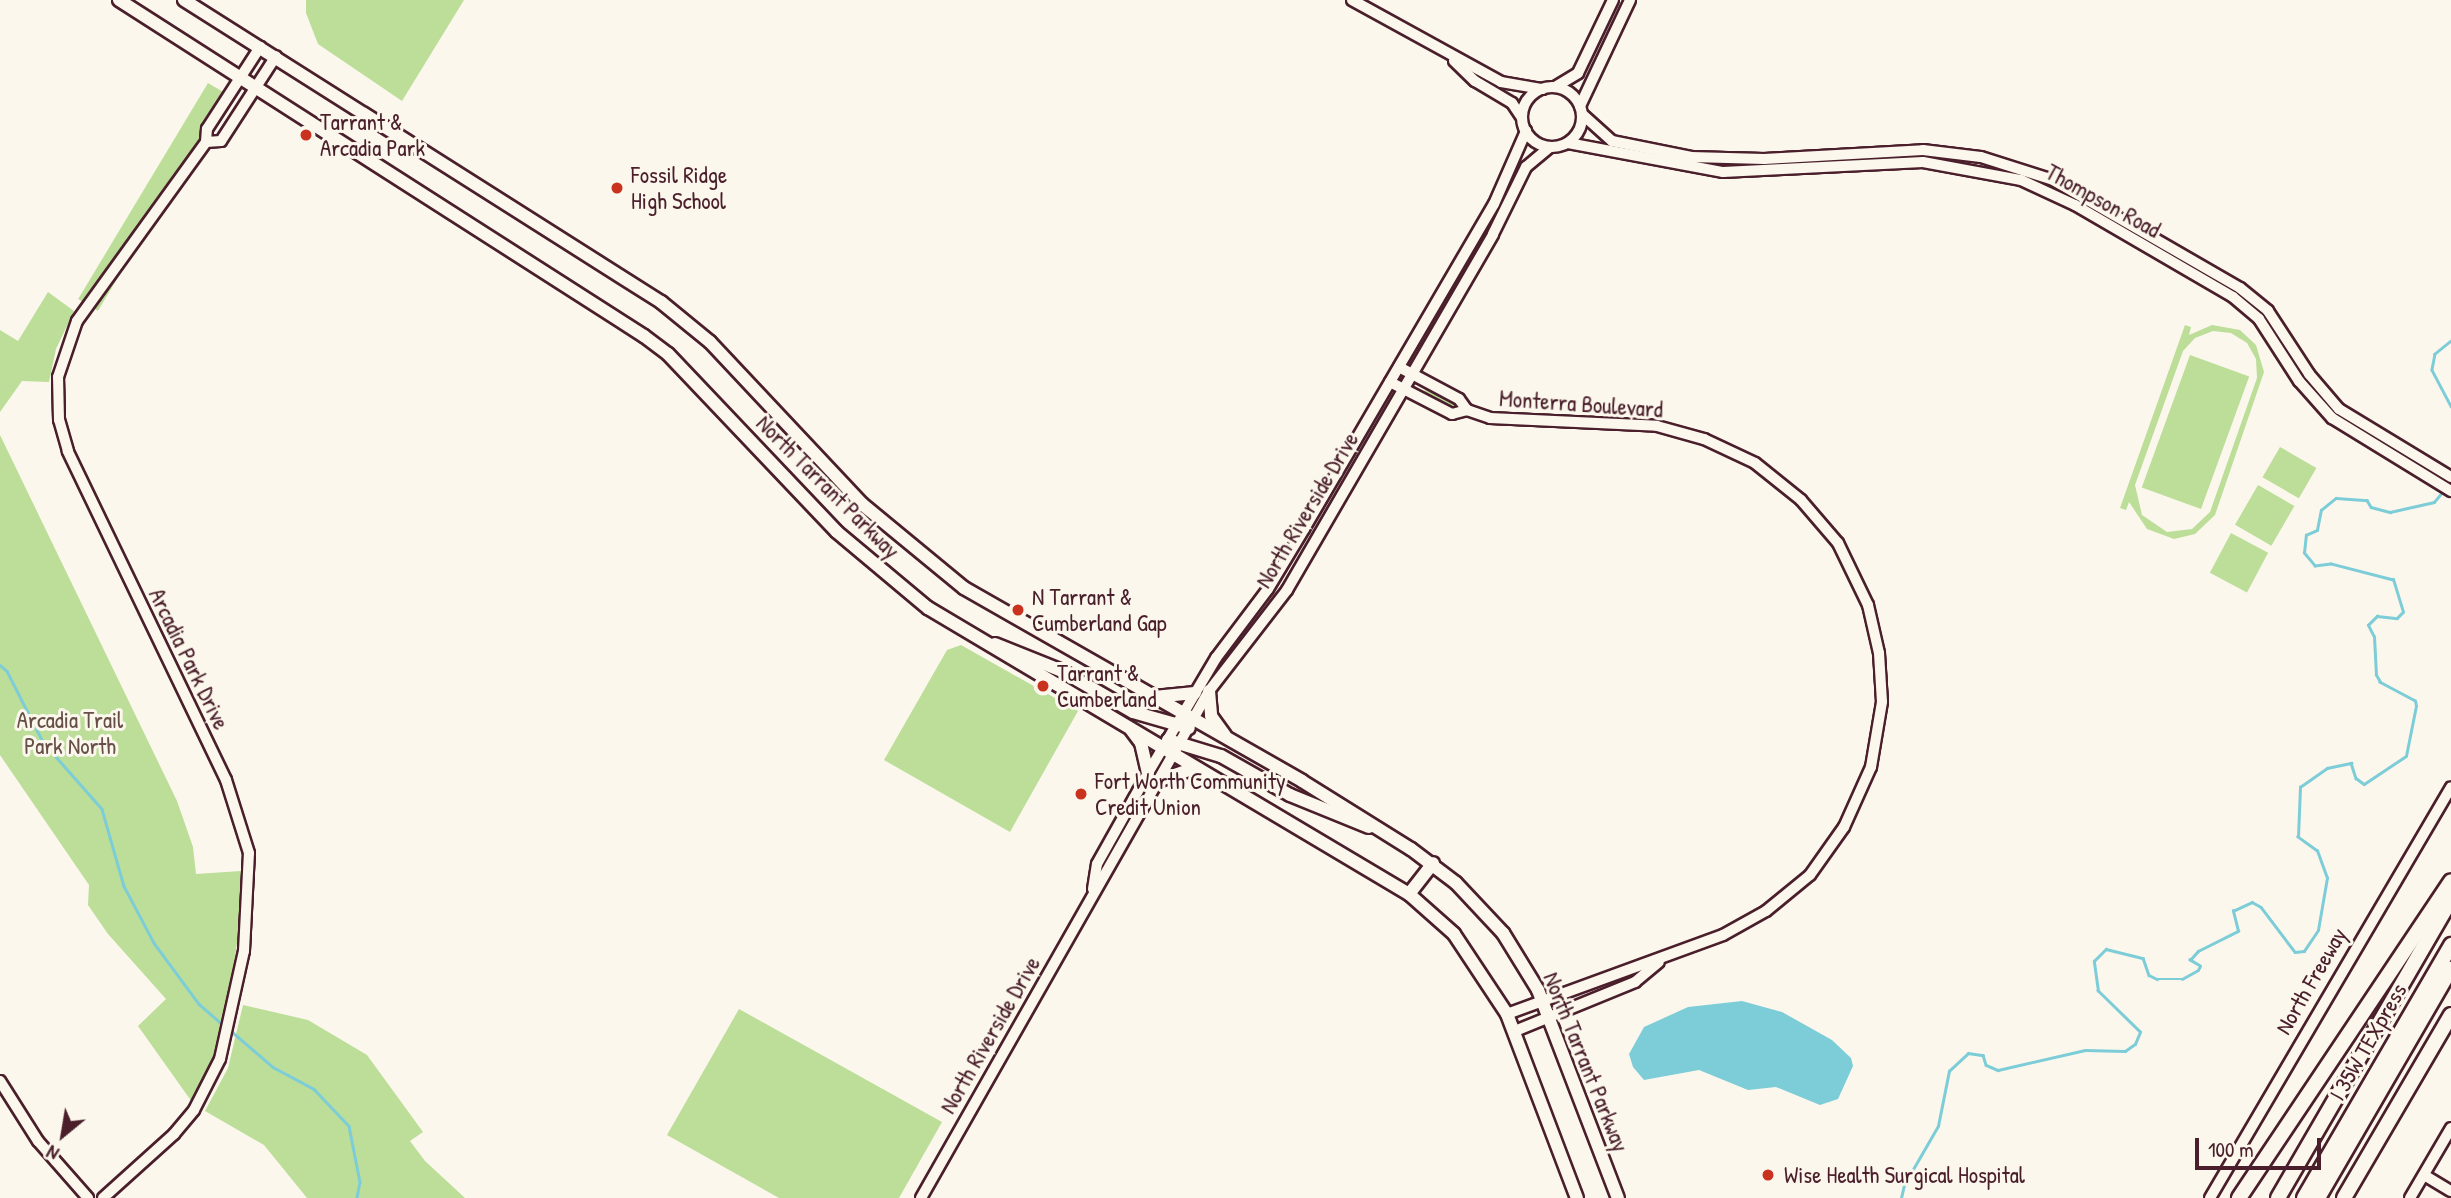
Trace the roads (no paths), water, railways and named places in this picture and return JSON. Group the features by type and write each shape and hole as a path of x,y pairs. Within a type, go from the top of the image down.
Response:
{"highway":[{"path":"2239,1198 2451,880"},
{"path":"2278,1198 2451,899"},
{"name":"I 35W TEXpress","path":"2304,1198 2451,945"},
{"name":"I 35W TEXpress","path":"2318,1198 2451,969"},
{"path":"2344,1198 2403,1094 2449,1021"},
{"path":"2353,1198 2401,1116 2403,1094"}],"main road":[{"name":"North Tarrant Parkway","path":"120,0 652,342 837,532 928,608 1129,727 1172,746 1211,774 1409,894 1454,934 1507,1014 1577,1198"},
{"name":"North Tarrant Parkway","path":"184,0 661,302 710,342 862,504 930,564 1013,618 1154,697 1185,721 1230,741 1433,863 1503,933 1542,1000 1618,1198"},
{"path":"1550,147 1536,142 1526,131 1522,118 1527,100 1578,73 1613,0"},
{"path":"1568,143 1577,133 1581,110 1630,0"},
{"path":"1548,88 1570,93 1581,110"},
{"name":"North Riverside Drive","path":"921,1198 1092,892 1110,871 1160,780 1195,693 1280,570 1494,204 1526,131"},
{"name":"North Riverside Drive","path":"1185,721 1287,590 1499,223 1526,167 1550,147 1568,143"},
{"path":"981,640 1016,649 1133,712 1185,721"},
{"path":"1209,691 1212,718 1230,741"},
{"path":"1154,697 1195,693"},
{"path":"1129,727 1141,743 1148,773"},
{"path":"1172,746 1222,756 1290,795 1351,823 1379,829"},
{"name":"North Riverside Drive","path":"1092,892 1097,863 1148,773 1172,746"},
{"path":"1160,780 1189,770 1211,774"},
{"name":"North Freeway","path":"2210,1198 2451,787"},
{"path":"1409,894 1433,863"},
{"path":"2410,1198 2451,1128"}],"street":[{"path":"1352,0 1452,58 1510,85 1548,88"},
{"name":"Arcadia Park Drive","path":"103,1198 174,1134 194,1110 220,1059 235,1002 249,901 249,853 236,806 68,451 57,397 63,354 77,321 206,142 207,128 260,47"},
{"name":"Arcadia Park Drive","path":"206,142 221,141 276,57"},
{"path":"1452,58 1475,81 1512,103 1522,118"},
{"name":"Thompson Road","path":"1581,110 1612,141 1691,157 1764,159 1911,150 1981,157 2025,168 2067,187 2199,263 2268,311 2318,385 2339,409 2451,477"},
{"name":"Thompson Road","path":"1568,143 1690,169 1765,171 1909,162 1979,169 2021,180 2062,198 2193,273 2259,319 2308,392 2355,436 2451,491"},
{"path":"1909,162 1911,150"},
{"path":"1690,169 1691,157"},
{"path":"2062,198 2067,187"},
{"path":"2193,273 2199,263"},
{"name":"Monterra Boulevard","path":"1399,367 1459,399 1467,410"},
{"name":"Monterra Boulevard","path":"1390,382 1452,414 1467,410 1511,422 1657,426 1732,451 1770,473 1815,514 1843,551 1868,605 1879,653 1880,719 1871,767 1844,827 1812,872 1773,906 1735,930 1507,1014"},
{"path":"2308,392 2318,385"},
{"name":"Monterra Boulevard","path":"1515,1031 1635,982 1662,959"},
{"path":"0,1082 38,1141 88,1198"},
{"path":"2424,1175 2451,1191"}],"water":[{"path":"1742,1001 1782,1012 1832,1040 1851,1058 1853,1066 1838,1099 1820,1105 1776,1087 1748,1090 1699,1070 1644,1080 1633,1067 1629,1054 1644,1027 1688,1007"}],"waterway":[{"path":"2451,341 2435,354 2432,370 2451,406"},
{"path":"1901,1198 1904,1185 1938,1126 1949,1071 1968,1053 1983,1055 1986,1065 1998,1070 2085,1050 2125,1051 2135,1044 2140,1032 2098,991 2094,961 2106,949 2143,958 2149,975 2157,979 2182,979 2198,970 2200,966 2190,960 2198,951 2238,931 2233,911 2252,902 2261,907 2295,952 2304,951 2318,930 2327,878 2317,851 2298,837 2300,787 2327,768 2351,763 2356,778 2364,784 2406,756 2416,706 2415,701 2380,682 2376,675 2374,637 2368,625 2377,616 2397,618 2403,612 2393,580 2331,564 2315,566 2304,553 2306,535 2317,530 2321,510 2336,498 2367,500 2371,507 2390,512 2434,502 2444,490"},
{"path":"0,665 7,671 43,742 102,809 124,886 154,943 199,1004 224,1026"},
{"path":"230,1030 273,1067 314,1089 349,1126 360,1182 357,1198"}],"place":[{"name":"Tarrant & Arcadia Park","path":"306,135"},
{"name":"Fossil Ridge High School","path":"617,188"},
{"name":"N Tarrant & Cumberland Gap","path":"1018,610"},
{"name":"Tarrant & Cumberland","path":"1043,686"},
{"name":"Fort Worth Community Credit Union","path":"1081,794"},
{"name":"Wise Health Surgical Hospital","path":"1768,1175"}],"park label":[{"name":"Arcadia Trail Park North","path":"70,733"}]}
